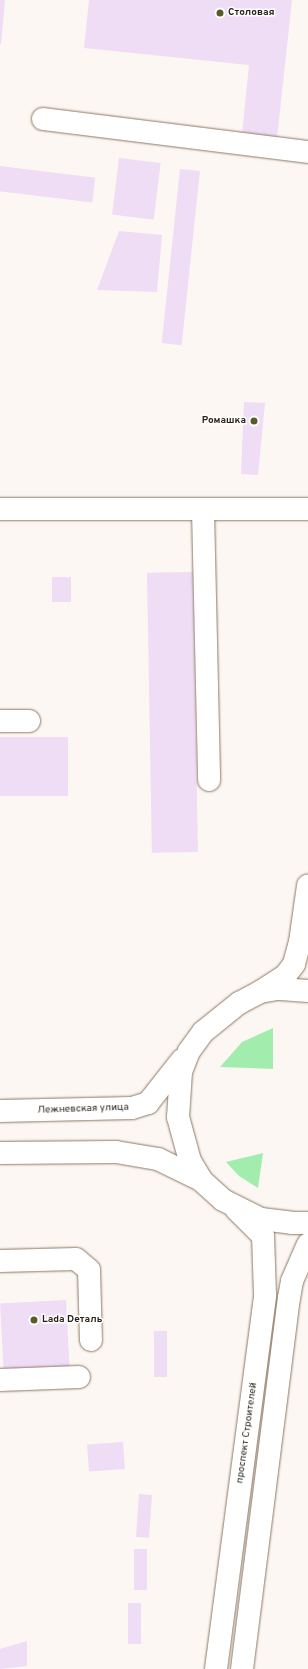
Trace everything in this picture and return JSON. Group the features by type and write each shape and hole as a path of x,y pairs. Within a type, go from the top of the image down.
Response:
{"main road":[{"path":"43,119 308,152"},
{"path":"0,509 308,509"},
{"path":"203,510 209,780"},
{"path":"0,721 29,721"},
{"name":"Лежневская улица","path":"0,1110 132,1108 148,1103 189,1050 221,1016 285,976 294,964 300,942 308,886"},
{"path":"260,992 277,989 308,991"},
{"path":"189,1050 181,1072 178,1117 190,1161 202,1181"},
{"path":"0,1153 116,1152 135,1154 168,1163 202,1181 235,1208 275,1222 308,1223"},
{"name":"проспект Строителей","path":"216,1669 265,1295 263,1236 235,1208"},
{"path":"242,1669 289,1298 292,1282 308,1244"},
{"path":"0,1260 76,1259 89,1270 91,1340"},
{"path":"0,1380 79,1377"}],"green space":[{"path":"273,1028 273,1069 220,1067 242,1042"},
{"path":"263,1153 258,1188 239,1176 226,1162"}],"building":[{"path":"0,0 5,0 1,44 0,44"},
{"path":"89,0 292,0 277,138 242,135 249,65 84,48"},
{"path":"119,158 161,163 154,220 112,215"},
{"path":"0,166 95,178 92,203 0,191"},
{"path":"180,169 200,171 182,345 162,343"},
{"path":"119,231 162,235 157,292 97,290"},
{"name":"Ромашка","path":"244,402 265,403 258,475 241,474"},
{"path":"193,572 198,852 152,853 147,573"},
{"path":"52,577 71,577 71,602 52,602"},
{"path":"0,737 68,737 68,796 0,796"},
{"path":"66,1300 70,1369 4,1372 0,1303"},
{"path":"154,1331 167,1331 167,1377 154,1377"},
{"path":"123,1442 125,1469 89,1471 87,1445"},
{"path":"139,1494 152,1495 149,1538 136,1537"},
{"path":"134,1549 147,1549 147,1590 134,1590"},
{"path":"128,1603 141,1603 141,1644 128,1644"},
{"path":"27,1641 27,1666 0,1669 0,1649"}],"place":[{"name":"Столовая","path":"220,13"},
{"name":"Ромашка","path":"254,421"},
{"name":"Lada Dеталь","path":"34,1320"}]}
